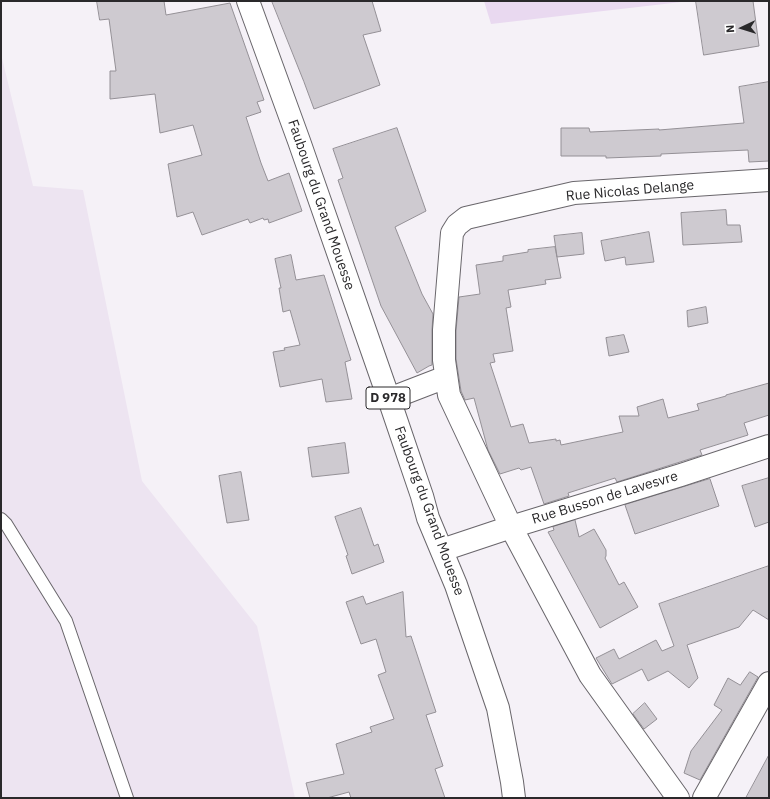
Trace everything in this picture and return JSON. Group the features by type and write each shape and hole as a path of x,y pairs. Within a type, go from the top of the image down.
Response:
{"street":[{"name":"Faubourg du Grand Mouesse","path":"248,1 299,141 389,399 428,518 456,585 498,708 514,798"},
{"name":"Rue Nicolas Delange","path":"446,377 444,360 444,330 452,233 457,225 466,218 574,193 769,180"},
{"path":"389,399 446,377 449,396 511,527 590,675 678,798"},
{"name":"Rue Busson de Lavesvre","path":"442,550 769,446"},
{"path":"704,798 769,683"}],"lane":[{"path":"1,519 6,524 66,621 127,798"}],"shaded area":[{"path":"484,1 690,1 491,24"},
{"path":"1,54 33,186 83,190 142,481 257,626 295,798 1,798"}],"building":[{"path":"97,1 164,1 166,15 230,3 264,100 257,102 261,112 246,117 261,163 268,181 289,173 302,211 269,223 268,219 264,220 263,218 250,223 248,219 202,235 193,212 177,217 168,164 202,155 193,125 160,133 155,94 110,99 110,71 116,71 109,19 100,20"},
{"path":"272,1 372,1 381,31 363,35 380,85 314,109"},
{"path":"696,1 753,1 759,46 704,55"},
{"path":"769,82 769,161 749,162 748,150 606,158 606,156 561,156 561,128 589,128 590,132 659,130 744,123 739,87"},
{"path":"397,128 426,211 395,227 422,294 433,314 432,365 417,373 381,306 338,180 343,178 333,149"},
{"path":"726,210 727,225 740,225 742,242 683,245 681,213"},
{"path":"649,232 654,262 626,265 625,257 605,261 601,241"},
{"path":"582,233 584,254 557,257 554,236"},
{"path":"555,247 561,278 545,280 546,284 508,290 511,307 506,308 513,351 493,354 495,362 490,363 511,427 523,424 529,443 556,439 556,441 560,440 561,445 623,432 619,416 639,416 637,407 663,399 668,418 699,410 697,404 769,383 769,415 744,423 748,435 700,450 702,455 617,482 615,478 568,493 569,496 544,504 531,467 521,470 519,468 500,474 488,450 474,398 465,400 461,391 456,359 456,331 459,297 480,294 476,265 503,261 503,256 528,252 528,250"},
{"path":"291,255 296,280 324,275 351,360 345,362 352,399 326,402 322,379 280,387 273,352 300,345 290,310 283,312 279,288 281,288 275,259"},
{"path":"706,307 708,323 688,327 687,311"},
{"path":"624,335 629,352 609,356 606,338"},
{"path":"345,443 349,473 312,477 308,448"},
{"path":"241,472 249,520 227,523 219,476"},
{"path":"769,478 769,522 755,527 742,486"},
{"path":"710,479 719,506 635,534 625,505"},
{"path":"361,508 374,546 378,544 384,562 352,574 346,556 348,555 335,517"},
{"path":"575,520 579,537 594,529 606,550 605,558 619,585 624,582 638,607 600,628 548,532 554,530 553,527"},
{"path":"769,566 769,620 753,610 739,627 687,645 698,678 689,688 668,671 648,681 642,669 612,684 596,658 614,649 619,659 656,640 662,651 674,646 659,604"},
{"path":"403,592 406,637 411,636 436,712 426,715 443,766 435,769 445,798 351,798 349,792 327,798 310,798 306,783 344,774 336,744 372,732 370,727 394,719 378,675 386,672 376,639 361,644 346,602 363,596 366,604"},
{"path":"750,672 758,677 700,780 684,773 691,751 722,710 714,705 728,678 740,685"},
{"path":"645,703 657,719 644,729 633,714"},
{"path":"769,755 769,798 746,798"}]}
